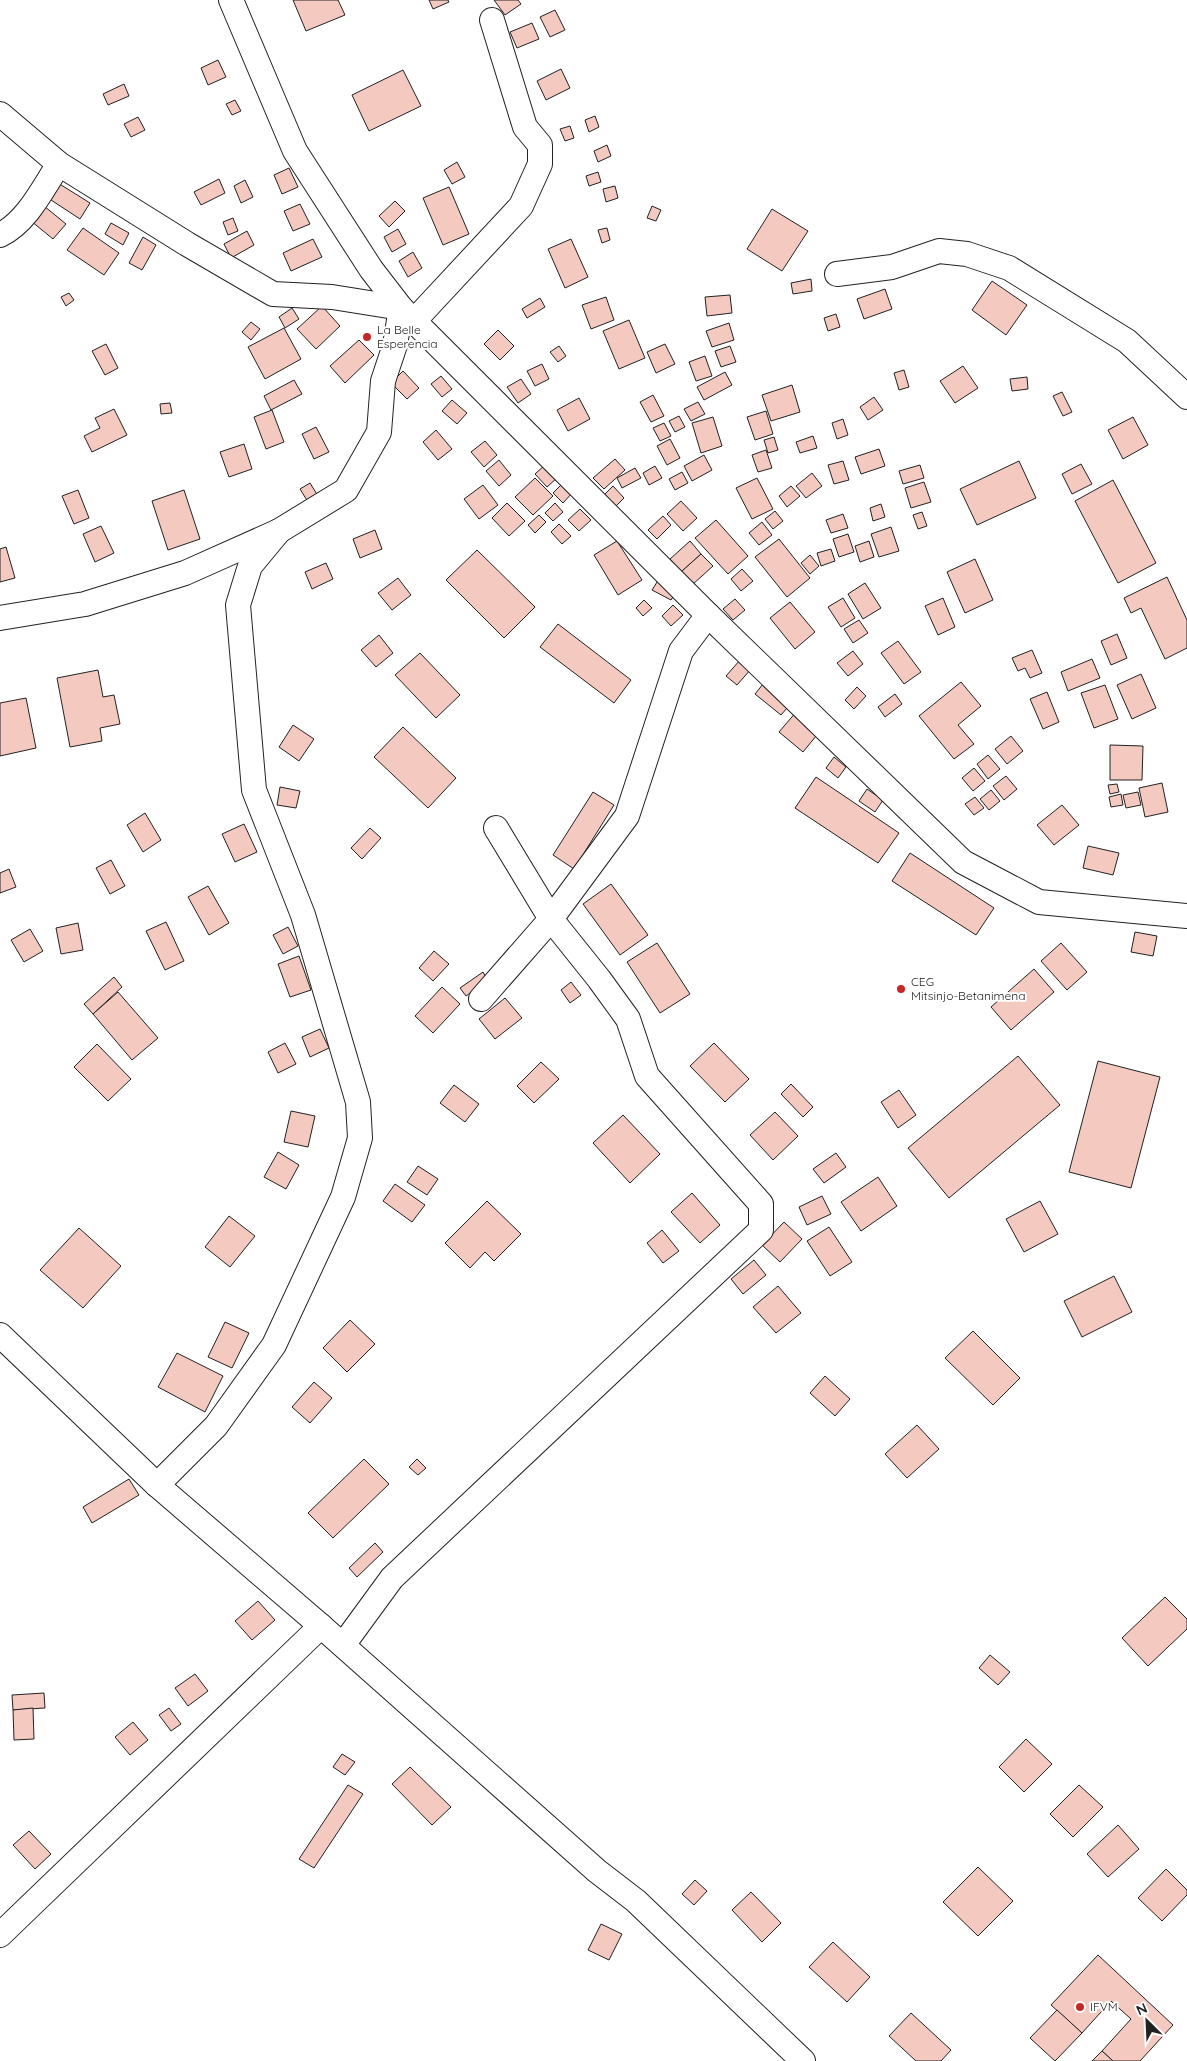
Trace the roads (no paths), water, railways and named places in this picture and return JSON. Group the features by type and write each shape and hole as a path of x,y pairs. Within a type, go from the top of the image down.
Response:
{"street":[{"path":"231,0 296,150 371,269 407,315 708,615 963,862 1039,902 1187,916"},
{"path":"0,618 94,601 185,573 279,531 346,490 379,432 383,380 407,315 521,206 540,164 540,144 525,127 492,20"},
{"path":"0,114 59,164 187,244 273,294 332,297 407,315"},
{"path":"0,235 24,215 59,164"},
{"path":"837,274 892,267 939,251 967,254 1009,268 1127,341 1187,397"},
{"path":"157,1485 216,1426 274,1345 343,1197 360,1138 358,1102 303,915 254,790 238,605 250,566 279,531"},
{"path":"481,999 551,919 627,816 681,651 708,615"},
{"path":"343,1645 392,1578 761,1230 761,1204 647,1076 628,1019 551,919 496,828"},
{"path":"0,1335 157,1485 343,1645 597,1871 636,1901 803,2061"},
{"path":"0,1935 321,1626"}],"place":[{"name":"La Belle Esperencia","path":"367,337"},
{"name":"CEG Mitsinjo-Betanimena","path":"901,989"},
{"name":"IFVM","path":"1080,2007"}]}
